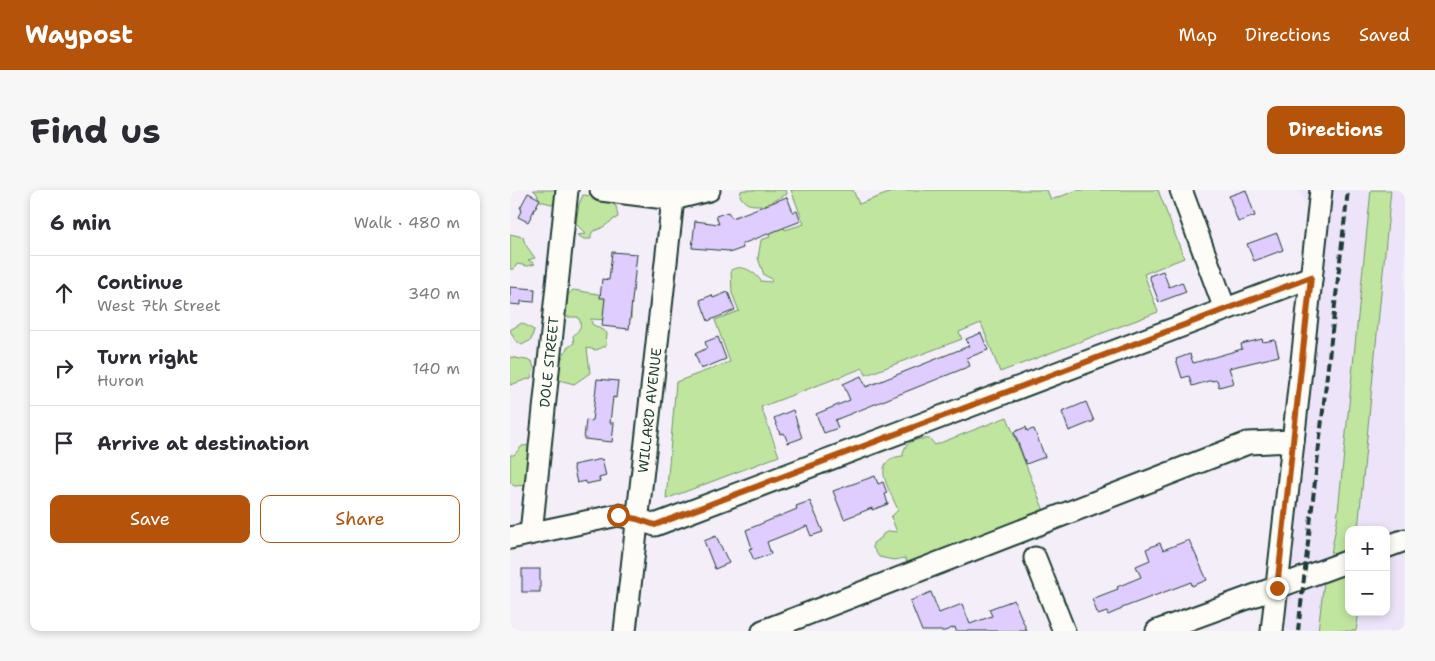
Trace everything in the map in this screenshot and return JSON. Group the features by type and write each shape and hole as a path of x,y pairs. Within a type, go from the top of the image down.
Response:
{"street":[{"name":"DOLE STREET","path":"532,533 567,190"},
{"path":"601,190 674,194 709,190"},
{"path":"1181,190 1225,309"},
{"path":"1272,631 1321,190"},
{"name":"WILLARD AVENUE","path":"626,631 674,194"},
{"path":"510,538 618,515 655,525 1311,277"},
{"path":"763,631 1248,443 1293,441"},
{"path":"1390,546 1405,540"},
{"path":"1035,558 1064,631"},
{"path":"1157,631 1345,562"}],"shaded area":[{"path":"1299,190 1311,190 1308,211 1304,202"},
{"path":"1328,190 1371,190 1337,521 1330,559 1292,569 1288,567"},
{"path":"1391,190 1405,190 1405,531 1390,537 1390,526 1358,526"},
{"path":"1405,551 1405,631 1356,631 1358,616 1390,616 1390,557"},
{"path":"1324,581 1318,631 1279,631 1285,591"}],"green space":[{"path":"533,190 559,190 555,205 540,201"},
{"path":"786,190 787,194 773,201 785,230 804,224 791,190 853,190 859,204 897,190 1047,190 1051,200 1078,190 1158,190 1184,258 1144,274 1158,312 1000,372 981,323 959,332 962,339 866,375 863,368 761,407 779,456 666,499 676,382 730,362 715,320 739,311 732,293 731,270 743,268 755,274 761,281 771,282 772,279 764,275 758,258 761,240 770,237 761,205 746,203 740,196 741,191"},
{"path":"1371,190 1391,190 1358,526 1345,526 1345,553 1330,559 1337,521"},
{"path":"596,194 616,206 618,217 600,229 593,231 591,239 584,239 577,235 586,234 576,224 579,204 583,195 592,196"},
{"path":"510,234 523,237 525,244 535,258 528,260 535,264 528,266 517,264 514,269 510,269"},
{"path":"573,290 604,295 631,306 631,319 626,321 591,319 592,324 607,333 606,346 596,350 587,348 590,373 574,384 559,380 556,370 567,348 574,343 573,336 580,325 578,317 565,317 563,312 563,302"},
{"path":"522,323 534,330 531,340 522,345 515,340 510,330"},
{"path":"510,357 532,361 534,368 531,378 510,385"},
{"path":"1007,417 1046,516 909,566 905,558 894,560 879,557 873,548 873,543 889,531 897,532 891,517 898,510 884,477 886,463 892,458 903,456 906,447 912,442 930,439 935,445"},
{"path":"534,445 529,485 514,486 510,482 510,455 514,455 522,446"},
{"path":"1345,573 1345,616 1358,616 1356,631 1318,631 1324,581"}],"building":[{"path":"1246,190 1255,216 1238,222 1229,196"},
{"path":"528,193 540,199 528,222 518,217 522,209 520,208"},
{"path":"787,197 793,212 797,211 801,221 742,244 743,248 729,253 729,251 692,248 695,221 719,224 716,216 728,212 732,218"},
{"path":"1277,233 1283,250 1254,261 1247,244"},
{"path":"612,252 637,254 629,329 602,326 605,298 600,298 602,279 609,280"},
{"path":"1163,271 1169,287 1182,282 1186,292 1159,302 1149,276"},
{"path":"510,287 535,289 534,302 521,301 521,305 510,304"},
{"path":"728,292 735,310 708,321 700,300 712,295 713,298"},
{"path":"981,333 988,350 967,358 970,366 835,420 838,428 824,433 816,414 850,400 843,384 861,376 866,387 969,346 966,339"},
{"path":"718,337 726,359 701,369 695,354 707,348 705,342"},
{"path":"1262,339 1263,342 1275,340 1279,356 1229,368 1234,383 1219,387 1217,380 1212,380 1192,386 1189,376 1182,378 1176,359 1190,354 1193,363 1242,349 1241,344"},
{"path":"597,379 618,381 616,398 613,397 610,423 614,423 612,442 584,439 586,420 592,421"},
{"path":"1086,402 1094,421 1069,431 1062,412"},
{"path":"793,410 802,438 788,443 784,433 780,434 774,418"},
{"path":"1026,427 1027,431 1034,429 1045,457 1026,464 1014,432"},
{"path":"602,459 606,476 599,478 600,481 586,484 586,481 577,483 573,465"},
{"path":"875,476 878,484 883,482 888,504 844,519 833,491"},
{"path":"810,501 823,532 811,536 807,526 767,542 771,554 754,560 749,549 752,548 746,530 797,509 796,506"},
{"path":"716,536 729,563 715,569 704,541"},
{"path":"1189,540 1207,580 1192,586 1191,582 1108,615 1107,612 1098,615 1092,599 1118,589 1117,587 1141,577 1136,566 1150,560 1146,549 1160,543 1163,550"},
{"path":"522,569 540,569 540,592 522,592"},
{"path":"931,592 939,613 962,604 970,624 992,616 989,609 1014,600 1027,631 956,631 955,627 945,631 922,631 910,601"}],"railway":[{"path":"1298,631 1348,190"}],"route":[{"path":"618,515 655,525 1311,277 1277,588"}]}
